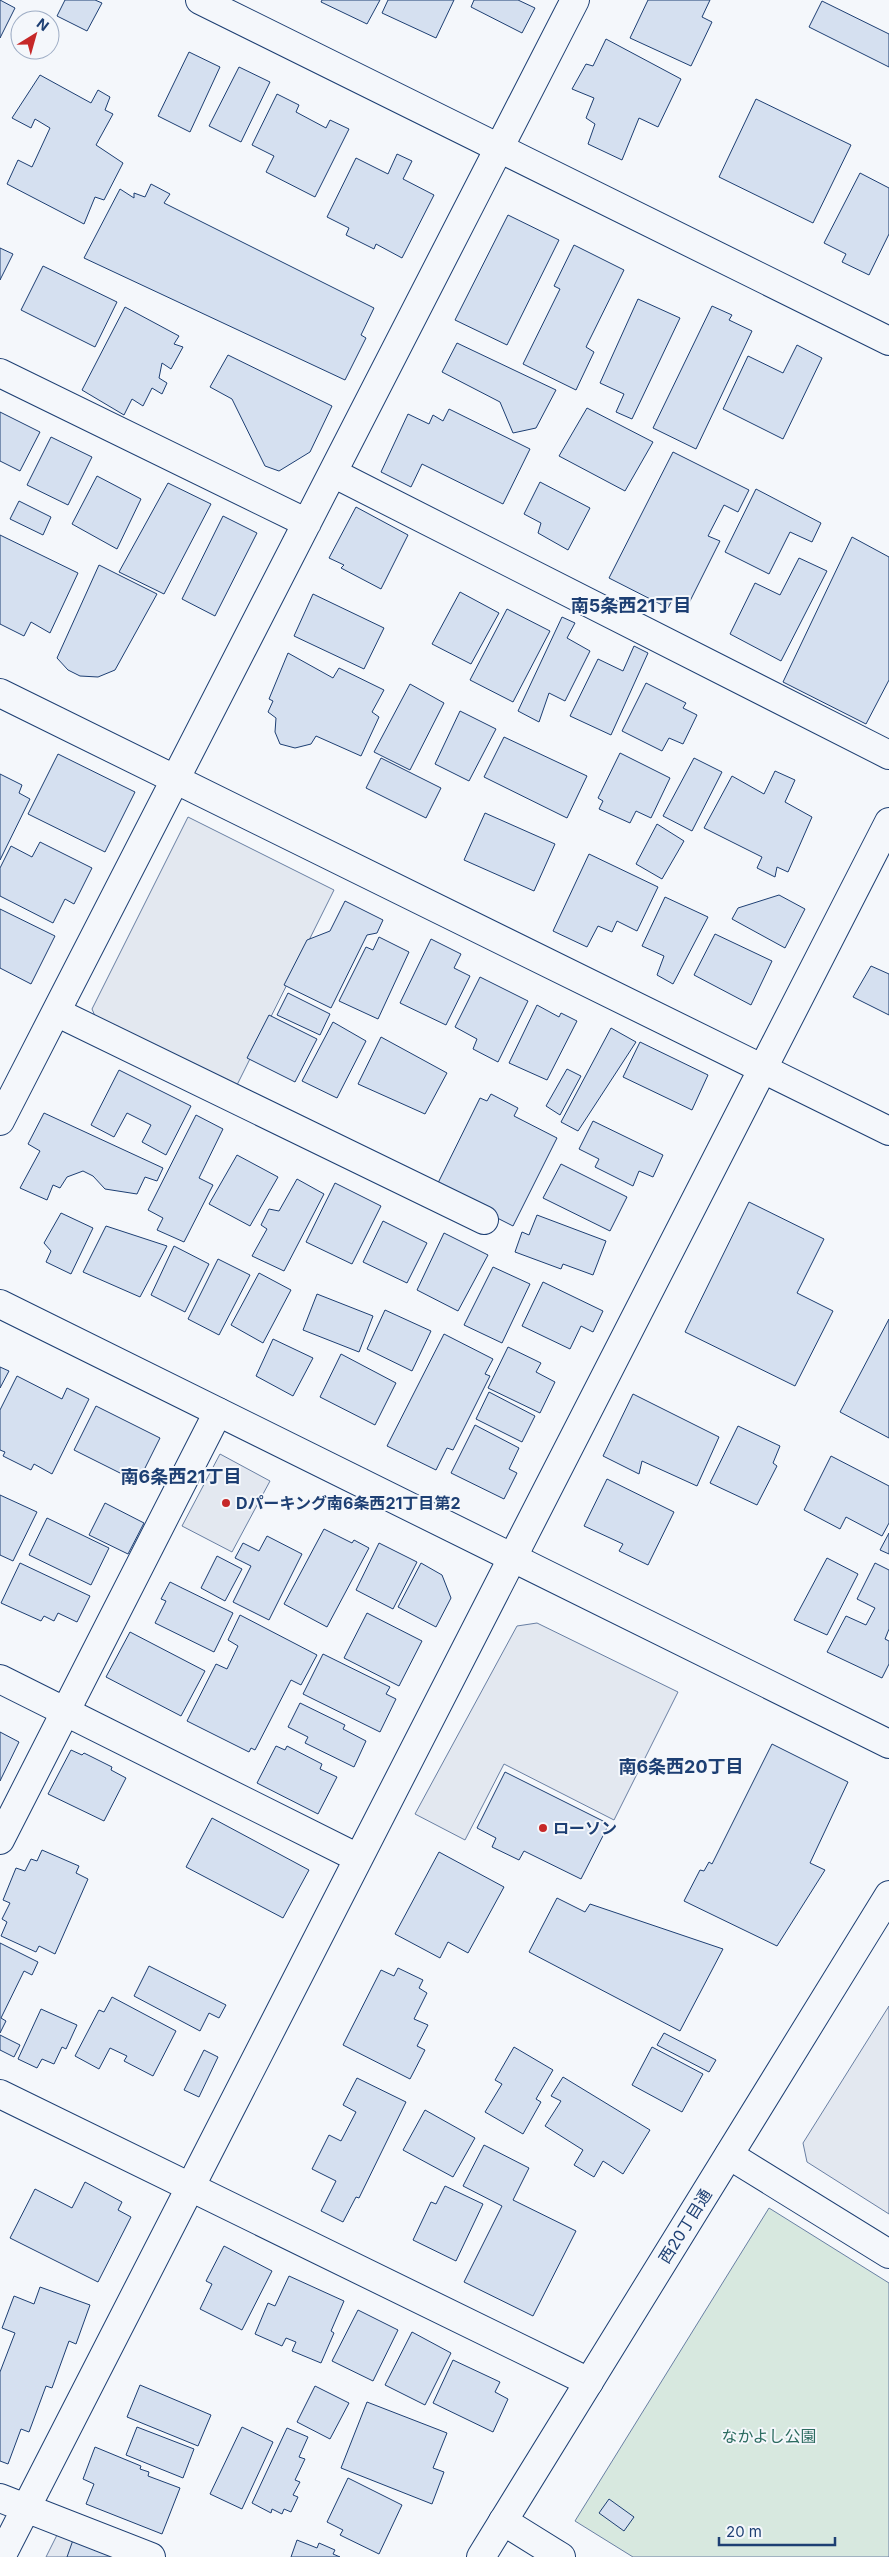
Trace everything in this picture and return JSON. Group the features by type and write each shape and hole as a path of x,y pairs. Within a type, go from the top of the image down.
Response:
{"street":[{"path":"200,0 889,341"},
{"path":"0,1121 576,0"},
{"path":"0,373 307,523"},
{"path":"333,473 889,755"},
{"path":"0,693 889,1132"},
{"path":"1,2557 889,822"},
{"path":"56,1012 484,1220"},
{"path":"0,1304 889,1744"},
{"path":"0,1840 218,1412"},
{"path":"0,1679 358,1858"},
{"name":"西20丁目通","path":"481,2557 889,1895"},
{"path":"0,2094 588,2382"},
{"path":"729,2155 889,2254"},
{"path":"0,2498 151,2557"},
{"path":"503,2521 561,2557"}],"green space":[{"name":"なかよし公園","path":"769,2208 889,2283 889,2557 633,2557 575,2521"}],"shaded area":[{"path":"188,817 334,890 234,1091 98,1023 92,1009"},
{"name":"Dパーキング南6条西21丁目第2","path":"220,1454 270,1481 232,1552 182,1526"},
{"path":"537,1623 678,1692 614,1820 504,1764 465,1840 415,1814 517,1626"},
{"path":"889,2006 889,2214 807,2162 803,2143"},
{"path":"59,2531 125,2557 46,2557"}],"building":[{"path":"0,0 15,8 10,10 10,18 0,38"},
{"path":"65,0 95,0 102,3 87,31 60,18 60,10"},
{"path":"322,0 380,0 367,24 321,2"},
{"path":"388,0 454,0 436,38 382,13"},
{"path":"474,0 518,0 535,8 522,33 471,7"},
{"path":"648,0 710,0 702,17 712,22 691,66 630,38"},
{"path":"822,1 889,34 889,67 809,27"},
{"path":"606,39 681,79 658,127 639,118 622,160 588,144 595,124 586,118 594,98 572,89 586,64 593,66"},
{"path":"189,52 220,67 190,132 158,116"},
{"path":"239,67 270,82 241,142 209,126"},
{"path":"40,75 91,103 98,90 110,97 105,110 113,114 96,145 123,163 104,200 95,197 84,224 7,184 18,160 32,167 50,128 35,119 31,128 12,118"},
{"path":"277,94 299,105 296,112 326,128 330,120 349,129 315,197 266,172 274,156 252,145"},
{"path":"756,99 851,145 813,223 719,177"},
{"path":"397,154 412,161 403,179 434,195 402,258 376,244 374,249 346,235 349,228 327,217 356,158 388,174"},
{"path":"860,173 889,188 889,234 869,275 842,262 846,254 824,243"},
{"path":"151,184 170,194 164,203 374,308 361,335 366,338 345,380 84,258 120,189 134,198 134,193 145,197"},
{"path":"508,215 559,240 507,345 455,320"},
{"path":"574,245 624,270 586,347 594,352 576,390 523,364 560,289 554,286"},
{"path":"0,248 13,254 0,280"},
{"path":"43,266 117,302 95,347 21,310"},
{"path":"638,299 680,318 632,419 616,412 624,394 600,383"},
{"path":"712,306 732,315 729,320 752,331 696,449 653,428"},
{"path":"125,307 179,336 174,344 183,347 171,369 162,363 159,378 167,383 162,394 152,388 143,406 132,399 124,415 82,390"},
{"path":"457,343 556,390 536,428 513,433 500,402 442,372"},
{"path":"797,345 822,358 783,439 723,409 748,356 783,373"},
{"path":"228,355 332,406 310,452 279,471 265,466 232,399 210,387"},
{"path":"587,408 653,442 625,491 559,456"},
{"path":"449,409 530,449 503,504 422,464 411,487 381,472 408,414 429,424 433,415 443,421"},
{"path":"0,412 40,432 20,471 0,461"},
{"path":"51,437 92,457 68,505 27,485"},
{"path":"673,452 749,490 738,512 724,505 708,536 720,541 687,607 672,600 668,608 609,578"},
{"path":"97,476 141,499 117,549 72,524"},
{"path":"540,482 590,508 568,550 538,533 541,523 524,514"},
{"path":"168,483 211,504 164,594 119,572"},
{"path":"756,489 821,523 812,542 790,532 769,574 725,552"},
{"path":"19,501 51,517 43,535 10,519"},
{"path":"356,507 408,535 381,589 341,568 344,565 329,558"},
{"path":"223,516 257,533 215,616 182,599"},
{"path":"0,535 78,573 50,633 31,622 24,636 0,624"},
{"path":"852,537 889,557 889,680 866,724 783,682"},
{"path":"799,558 827,571 781,661 730,634 755,583 780,595"},
{"path":"99,565 157,594 115,670 98,677 80,676 68,670 57,658"},
{"path":"460,592 499,613 471,664 432,644"},
{"path":"313,594 384,628 364,669 294,636"},
{"path":"507,609 550,631 513,702 470,680"},
{"path":"562,617 575,623 567,638 590,651 565,701 549,693 539,722 518,711"},
{"path":"634,646 648,653 611,735 570,716 598,659 623,671"},
{"path":"288,653 333,678 339,668 384,690 372,712 379,717 361,756 316,736 311,744 295,748 280,744 275,732 276,718 268,712 273,701 269,699"},
{"path":"646,683 686,703 683,708 697,715 683,744 669,738 662,751 622,731"},
{"path":"410,684 444,703 410,770 374,752"},
{"path":"460,711 496,729 469,781 435,764"},
{"path":"504,737 587,776 567,818 484,777"},
{"path":"620,753 670,778 651,818 636,811 630,823 599,809 603,801 598,798"},
{"path":"58,754 135,792 105,852 28,814"},
{"path":"381,758 441,788 426,818 366,788"},
{"path":"694,758 722,772 692,831 663,816"},
{"path":"775,771 795,780 785,802 812,817 788,872 777,867 775,877 757,868 762,857 704,828 732,776 764,794"},
{"path":"0,774 22,785 19,793 30,799 0,860"},
{"path":"485,813 555,844 534,891 464,860"},
{"path":"657,824 684,841 662,879 636,864"},
{"path":"40,842 92,868 74,904 65,899 53,923 0,896 0,868 11,846 32,857"},
{"path":"589,854 658,887 637,931 617,921 612,932 598,926 587,947 553,931"},
{"path":"779,895 805,909 785,948 732,919 738,908"},
{"path":"665,897 708,917 673,984 657,975 664,956 642,946"},
{"path":"345,901 383,920 377,933 367,935 331,1008 284,985 307,940 330,931"},
{"path":"0,909 55,936 31,984 0,968"},
{"path":"715,934 772,961 751,1005 694,975"},
{"path":"379,937 409,952 378,1019 339,1001 366,947 373,950"},
{"path":"431,939 461,954 454,968 470,976 446,1025 400,1003"},
{"path":"871,966 889,974 889,1015 853,997"},
{"path":"480,977 528,1001 498,1062 473,1049 477,1039 455,1027"},
{"path":"288,993 330,1014 320,1035 277,1015"},
{"path":"537,1005 559,1017 561,1013 577,1021 547,1080 509,1063"},
{"path":"269,1015 317,1039 295,1082 247,1058"},
{"path":"333,1022 366,1041 337,1098 302,1081"},
{"path":"611,1028 636,1042 578,1131 561,1122"},
{"path":"381,1037 447,1073 425,1114 358,1084"},
{"path":"640,1042 708,1075 692,1110 623,1077"},
{"path":"567,1069 581,1076 560,1115 546,1106"},
{"path":"119,1070 191,1106 166,1155 142,1142 151,1125 127,1113 114,1137 91,1125"},
{"path":"491,1094 518,1108 514,1116 557,1138 513,1226 436,1187 480,1098 487,1101"},
{"path":"44,1113 163,1168 157,1181 145,1177 137,1194 105,1189 93,1176 83,1171 67,1177 60,1188 53,1185 47,1200 20,1188 40,1151 28,1144"},
{"path":"196,1115 223,1129 199,1178 213,1185 184,1242 157,1230 163,1218 148,1210"},
{"path":"593,1121 663,1155 653,1177 639,1171 633,1186 595,1167 599,1159 579,1149"},
{"path":"237,1155 278,1177 250,1226 209,1204"},
{"path":"561,1164 627,1197 610,1231 543,1198"},
{"path":"297,1179 324,1194 284,1271 252,1256 267,1229 261,1225 269,1209 279,1211"},
{"path":"335,1183 381,1206 352,1264 306,1242"},
{"path":"749,1202 824,1239 797,1293 833,1311 795,1386 685,1332"},
{"path":"61,1213 93,1228 71,1274 46,1262 51,1251 44,1243"},
{"path":"537,1215 606,1241 593,1275 563,1264 561,1269 515,1252 522,1232 529,1235"},
{"path":"383,1221 427,1243 407,1283 363,1262"},
{"path":"106,1226 167,1246 140,1297 83,1272"},
{"path":"444,1233 488,1255 458,1311 417,1290"},
{"path":"174,1246 209,1264 185,1312 151,1295"},
{"path":"218,1259 250,1275 219,1335 188,1319"},
{"path":"493,1267 530,1284 502,1343 464,1325"},
{"path":"259,1273 291,1290 263,1343 231,1325"},
{"path":"543,1282 603,1311 593,1332 581,1326 570,1349 522,1326"},
{"path":"317,1294 373,1316 359,1352 303,1330"},
{"path":"385,1310 431,1331 412,1371 367,1349"},
{"path":"889,1319 889,1438 840,1412"},
{"path":"444,1334 493,1359 485,1374 490,1376 453,1450 447,1448 436,1470 387,1446"},
{"path":"273,1339 313,1358 293,1396 256,1376"},
{"path":"508,1347 541,1363 536,1372 555,1382 540,1413 488,1388"},
{"path":"341,1354 396,1383 375,1425 320,1397"},
{"path":"0,1367 9,1371 0,1388"},
{"path":"17,1376 62,1399 67,1388 89,1399 52,1474 34,1464 31,1470 3,1456 5,1452 0,1450 0,1410"},
{"path":"489,1392 535,1416 522,1442 476,1419"},
{"path":"633,1394 719,1437 697,1486 642,1461 639,1474 603,1456"},
{"path":"96,1406 160,1438 138,1482 74,1450"},
{"path":"475,1425 519,1448 509,1469 517,1473 504,1499 451,1473"},
{"path":"738,1426 780,1446 773,1463 777,1466 757,1505 710,1483"},
{"path":"831,1456 889,1486 889,1523 882,1536 846,1517 840,1529 804,1510"},
{"path":"607,1479 674,1512 648,1565 619,1551 623,1544 584,1526"},
{"path":"0,1495 37,1512 13,1561 0,1555"},
{"path":"105,1503 144,1523 128,1554 89,1535"},
{"path":"47,1518 109,1548 91,1585 29,1555"},
{"path":"324,1529 352,1543 354,1540 369,1548 327,1627 284,1604"},
{"path":"889,1533 889,1554 880,1550"},
{"path":"267,1536 302,1554 269,1620 233,1602 251,1566 235,1558 243,1543 259,1551"},
{"path":"379,1543 417,1562 393,1609 356,1590"},
{"path":"217,1556 242,1569 225,1601 201,1588"},
{"path":"827,1558 858,1574 827,1635 794,1620"},
{"path":"20,1563 90,1596 77,1622 58,1613 54,1621 44,1616 41,1621 1,1603"},
{"path":"421,1563 442,1575 451,1598 436,1627 398,1607"},
{"path":"875,1563 889,1570 889,1629 885,1639 889,1641 889,1664 882,1678 827,1652 846,1616 866,1625 875,1608 857,1599"},
{"path":"170,1582 233,1613 214,1652 155,1623 166,1601 161,1599"},
{"path":"367,1613 422,1641 399,1686 344,1658"},
{"path":"240,1615 317,1655 301,1685 291,1680 255,1750 251,1748 249,1752 187,1721 216,1664 227,1669 238,1646 228,1640"},
{"path":"130,1632 205,1671 181,1716 106,1677"},
{"path":"323,1654 390,1687 386,1694 396,1699 380,1732 303,1694"},
{"path":"300,1703 345,1725 343,1729 366,1741 354,1767 305,1743 308,1737 288,1727"},
{"path":"0,1732 19,1742 0,1781"},
{"path":"772,1744 848,1782 810,1863 825,1870 777,1946 684,1901 700,1870 704,1871 709,1862 712,1864"},
{"path":"276,1746 285,1750 287,1746 322,1764 320,1769 337,1777 318,1814 257,1783"},
{"path":"71,1750 82,1755 84,1753 112,1767 111,1770 126,1778 104,1821 48,1794"},
{"path":"505,1772 609,1824 581,1879 524,1851 519,1860 492,1847 496,1838 477,1828"},
{"path":"212,1818 309,1870 283,1918 186,1867"},
{"path":"42,1850 79,1866 76,1873 88,1879 55,1954 39,1946 36,1952 1,1936 7,1922 2,1919 10,1903 3,1900 16,1868 25,1871 31,1859 37,1861"},
{"path":"439,1852 504,1887 468,1953 448,1942 440,1958 395,1934"},
{"path":"557,1898 585,1912 590,1904 723,1949 680,2031 529,1952"},
{"path":"0,1943 38,1962 32,1975 24,1971 1,2018 6,2021 0,2033"},
{"path":"149,1966 226,2005 219,2018 209,2013 200,2031 134,1996"},
{"path":"398,1968 423,1980 419,1988 427,1993 414,2019 428,2025 417,2046 425,2050 410,2079 343,2045 381,1970 394,1976"},
{"path":"112,1997 176,2031 153,2076 124,2061 127,2056 110,2048 99,2069 75,2056 99,2010 104,2012"},
{"path":"41,2009 77,2025 66,2049 62,2047 54,2064 42,2059 37,2068 18,2059"},
{"path":"664,2033 716,2060 709,2072 657,2045"},
{"path":"0,2035 20,2045 14,2057 0,2050"},
{"path":"514,2047 553,2070 536,2099 541,2102 523,2134 485,2112 502,2084 495,2080"},
{"path":"652,2047 703,2074 682,2112 632,2085"},
{"path":"204,2050 218,2057 199,2097 184,2090"},
{"path":"563,2077 650,2130 623,2174 603,2161 594,2177 574,2165 583,2150 545,2126 561,2101 551,2096"},
{"path":"357,2078 406,2102 359,2198 356,2197 343,2222 321,2211 336,2181 312,2169 329,2135 341,2141 356,2112 343,2105"},
{"path":"425,2110 475,2138 453,2177 403,2150"},
{"path":"484,2145 529,2168 513,2200 576,2231 533,2316 464,2282 502,2206 463,2186"},
{"path":"85,2182 122,2202 118,2210 131,2217 98,2282 10,2238 35,2189 72,2208"},
{"path":"445,2186 483,2204 456,2261 413,2240 431,2202 436,2204"},
{"path":"224,2246 272,2271 242,2330 200,2309 212,2284 206,2281"},
{"path":"289,2276 344,2301 331,2331 334,2333 321,2363 292,2351 296,2342 286,2338 282,2346 255,2334 268,2303 275,2306"},
{"path":"40,2287 90,2305 76,2344 69,2341 52,2388 46,2386 29,2432 21,2429 8,2464 0,2461 0,2372 15,2333 2,2328 14,2296 34,2304"},
{"path":"358,2310 398,2330 373,2381 332,2361"},
{"path":"412,2332 451,2353 425,2405 385,2385"},
{"path":"453,2360 500,2382 495,2392 508,2399 493,2432 433,2403"},
{"path":"140,2385 211,2415 198,2446 127,2417"},
{"path":"315,2386 349,2403 330,2439 297,2422"},
{"path":"367,2402 447,2433 433,2468 444,2472 432,2504 341,2468"},
{"path":"137,2427 194,2449 183,2478 126,2455"},
{"path":"242,2427 273,2442 242,2509 210,2494"},
{"path":"287,2428 308,2437 299,2457 305,2459 295,2480 300,2482 293,2495 298,2497 291,2512 284,2509 282,2514 272,2509 271,2513 252,2503"},
{"path":"95,2447 141,2466 140,2469 149,2472 148,2476 180,2488 162,2534 86,2504 94,2484 83,2479"},
{"path":"348,2478 402,2505 379,2554 340,2535 343,2530 327,2522"},
{"path":"609,2499 634,2517 624,2531 599,2513"},
{"path":"73,2540 115,2557 67,2557"},
{"path":"297,2540 317,2548 319,2543 335,2550 333,2554 340,2557 291,2557"}],"place":[{"name":"Dパーキング南6条西21丁目第2","path":"226,1503"},
{"name":"ローソン","path":"543,1828"}],"district":[{"name":"南5条西21丁目","path":"631,606"},
{"name":"南6条西21丁目","path":"181,1477"},
{"name":"南6条西20丁目","path":"681,1767"}]}
